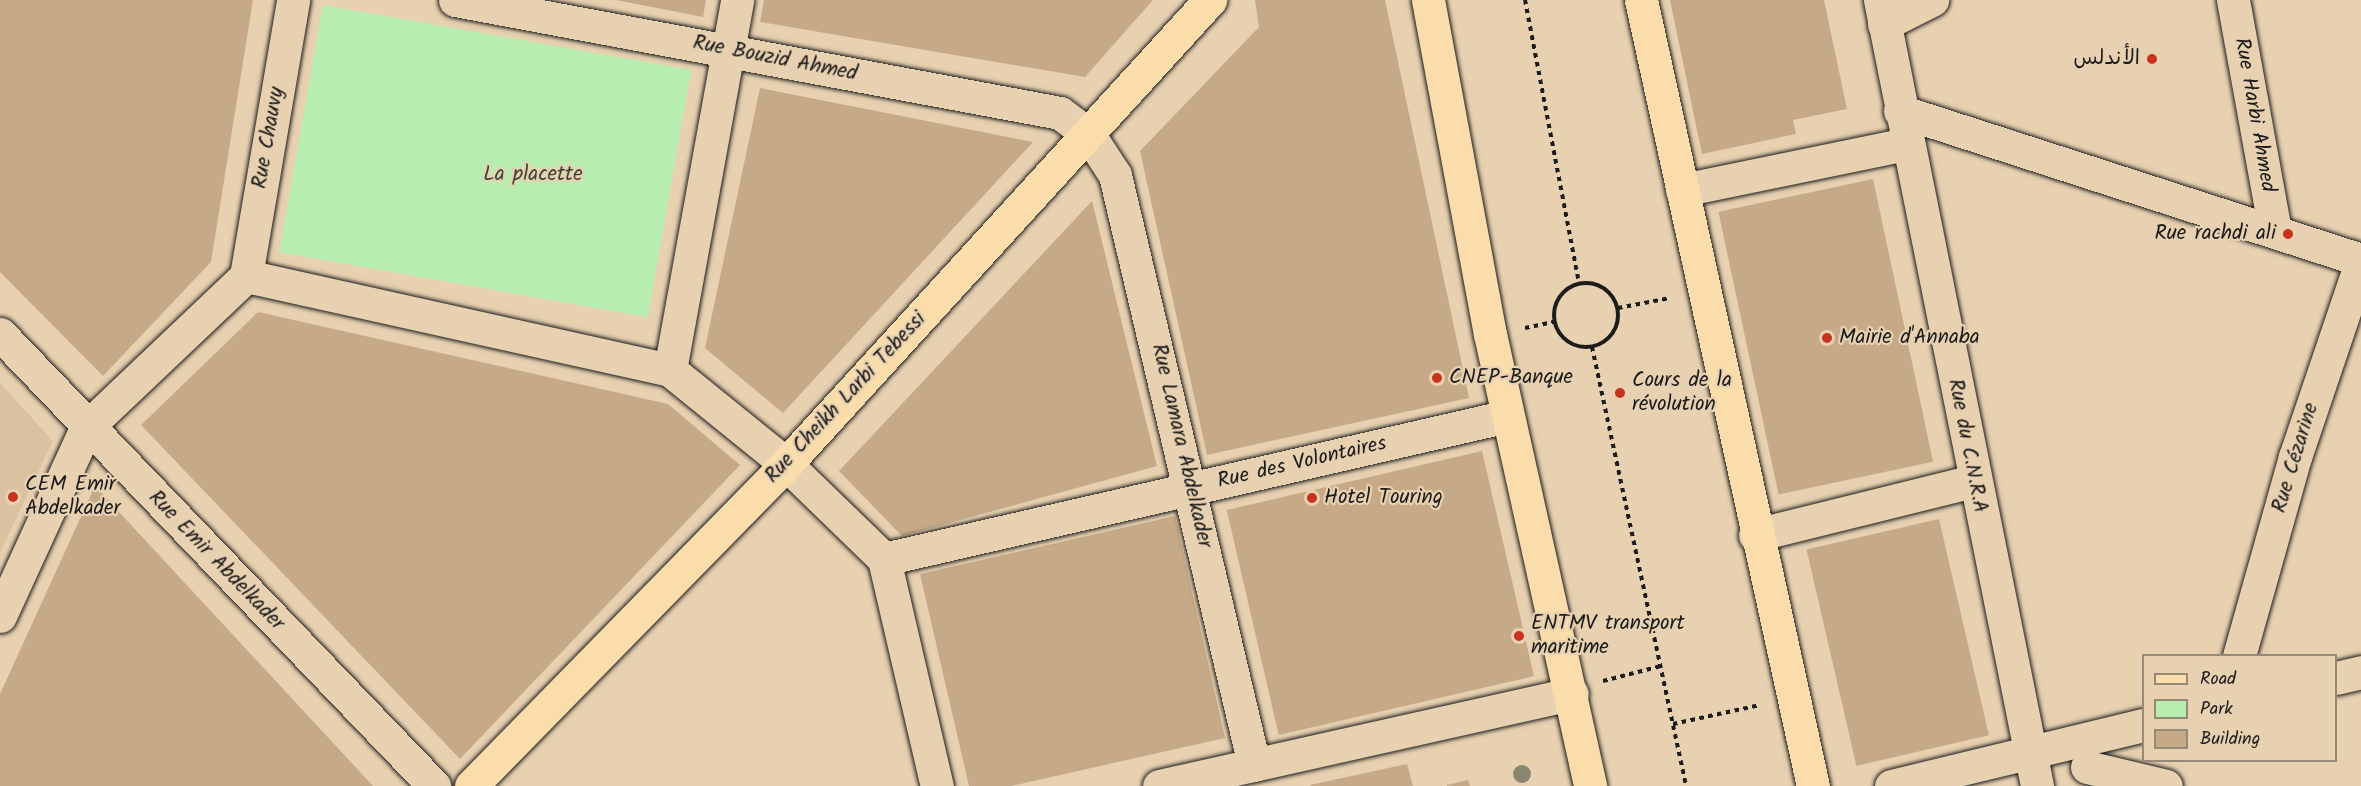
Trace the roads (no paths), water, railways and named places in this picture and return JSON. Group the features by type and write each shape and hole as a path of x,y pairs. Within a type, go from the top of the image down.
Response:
{"main road":[{"name":"Rue Cheikh Larbi Tebessi","path":"471,786 786,464 1210,0"},
{"path":"1428,0 1508,416 1590,786"},
{"path":"1641,0 1755,535 1813,786"}],"street":[{"name":"Rue Chauvy","path":"246,276 293,0"},
{"name":"Rue Bouzid Ahmed","path":"455,0 1060,113 1089,135"},
{"path":"670,370 737,0"},
{"path":"1882,12 1932,0"},
{"name":"Rue Harbi Ahmed","path":"2233,0 2275,230"},
{"name":"Rue du C.N.R.A","path":"1882,12 1906,144 2034,771"},
{"path":"1900,111 2275,230 2361,261"},
{"name":"Rue Lamara Abdelkader","path":"1089,135 1115,175 1192,488 1254,765"},
{"path":"1682,190 1906,144"},
{"name":"Rue Cézarine","path":"2240,654 2295,457 2361,261"},
{"path":"0,616 86,428 246,276 670,370 786,464 885,559 937,786"},
{"name":"Rue Emir Abdelkader","path":"0,334 86,428 434,786"},
{"name":"Rue des Volontaires","path":"885,559 1508,416"},
{"path":"1755,535 1974,481"},
{"path":"2337,678 2361,672"},
{"path":"1159,786 1254,765 1568,679"},
{"path":"1891,786 2034,771 2142,726"},
{"path":"2087,767 2166,786"}],"place":[{"name":"الأندلس","path":"2152,59"},
{"name":"Rue rachdi ali","path":"2288,234"},
{"name":"Mairie d'Annaba","path":"1827,338"},
{"name":"CNEP-Banque","path":"1437,378"},
{"name":"Cours de la révolution","path":"1620,393"},
{"name":"CEM Emir Abdelkader","path":"13,497"},
{"name":"Hotel Touring","path":"1312,498"},
{"name":"ENTMV transport maritime","path":"1519,636"}],"park label":[{"name":"La placette","path":"533,175"}]}
